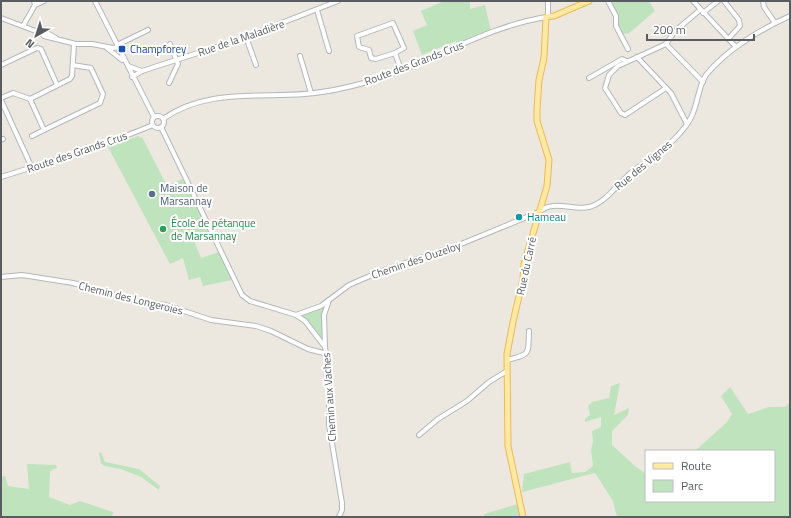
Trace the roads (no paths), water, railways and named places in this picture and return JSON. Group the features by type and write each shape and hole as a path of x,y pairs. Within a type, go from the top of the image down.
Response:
{"main road":[{"path":"547,17 554,16 589,1"},
{"name":"Rue du Carré","path":"523,517 508,446 507,360 513,322 523,279 524,264 547,186 549,160 538,120 537,109 544,58 547,17"}],"street":[{"path":"23,26 35,3 44,1"},
{"path":"95,1 117,49 154,117 152,120 153,125 157,128 161,127 164,124 163,119 160,116 154,117"},
{"name":"Rue de la Maladière","path":"132,75 246,37 338,1"},
{"path":"547,17 548,1"},
{"path":"608,1 616,16 616,26 628,49"},
{"path":"693,1 736,47"},
{"path":"666,88 625,115 621,113 605,88 609,75 618,66 666,44 675,32 701,11 718,1"},
{"path":"724,1 739,20 740,26 728,39"},
{"path":"763,1 764,7 775,23"},
{"path":"317,10 329,51"},
{"name":"Rue des Vignes","path":"539,212 543,208 558,206 588,208 600,202 626,177 660,152 687,124 693,114 706,76 736,47 775,23 790,16"},
{"name":"Route des Grands Crus","path":"163,119 186,106 219,97 311,93 353,86 401,70 500,30 547,17"},
{"path":"1,18 41,33 52,34 56,38 74,44 92,44 117,49 148,30"},
{"path":"393,23 404,48 395,53 376,59 371,58 369,50 359,47 357,36 393,23"},
{"path":"246,37 256,65"},
{"path":"32,168 1,99 13,93 30,98 70,79 73,65 74,44"},
{"path":"169,83 178,64 178,60 170,44"},
{"path":"666,44 703,82"},
{"path":"104,47 117,49"},
{"path":"1,64 37,48 41,50 57,85"},
{"path":"395,53 401,70"},
{"path":"300,56 311,93"},
{"path":"637,57 671,93 687,124"},
{"path":"589,78 622,59 627,61"},
{"name":"Rue de la Maladière","path":"125,63 135,70 142,71"},
{"path":"32,136 101,102 104,94 92,70 89,67 73,65"},
{"path":"132,75 135,70"},
{"path":"30,98 44,130"},
{"name":"Route des Grands Crus","path":"1,177 103,145 153,125"},
{"name":"Chemin aux Vaches","path":"161,127 242,294 250,301 296,315 305,321 325,347 329,372 329,425 342,502 342,510 339,517"},
{"name":"Chemin des Ouzeloy","path":"296,315 312,310 329,300 349,285 379,272 462,244 539,212"},
{"name":"Chemin des Longeroies","path":"1,277 22,274 73,283 135,301 166,305 211,320 256,326 271,331 308,349 327,354"},
{"path":"325,347 324,316 329,300"},
{"path":"507,360 525,355 528,351 529,331"},
{"path":"419,435 438,419 467,401 489,382 507,371"}],"place":[{"name":"Champforey","path":"122,49"},
{"name":"Maison de Marsannay","path":"152,194"},
{"name":"Hameau","path":"519,217"},
{"name":"École de pétanque de Marsannay","path":"163,229"}]}
